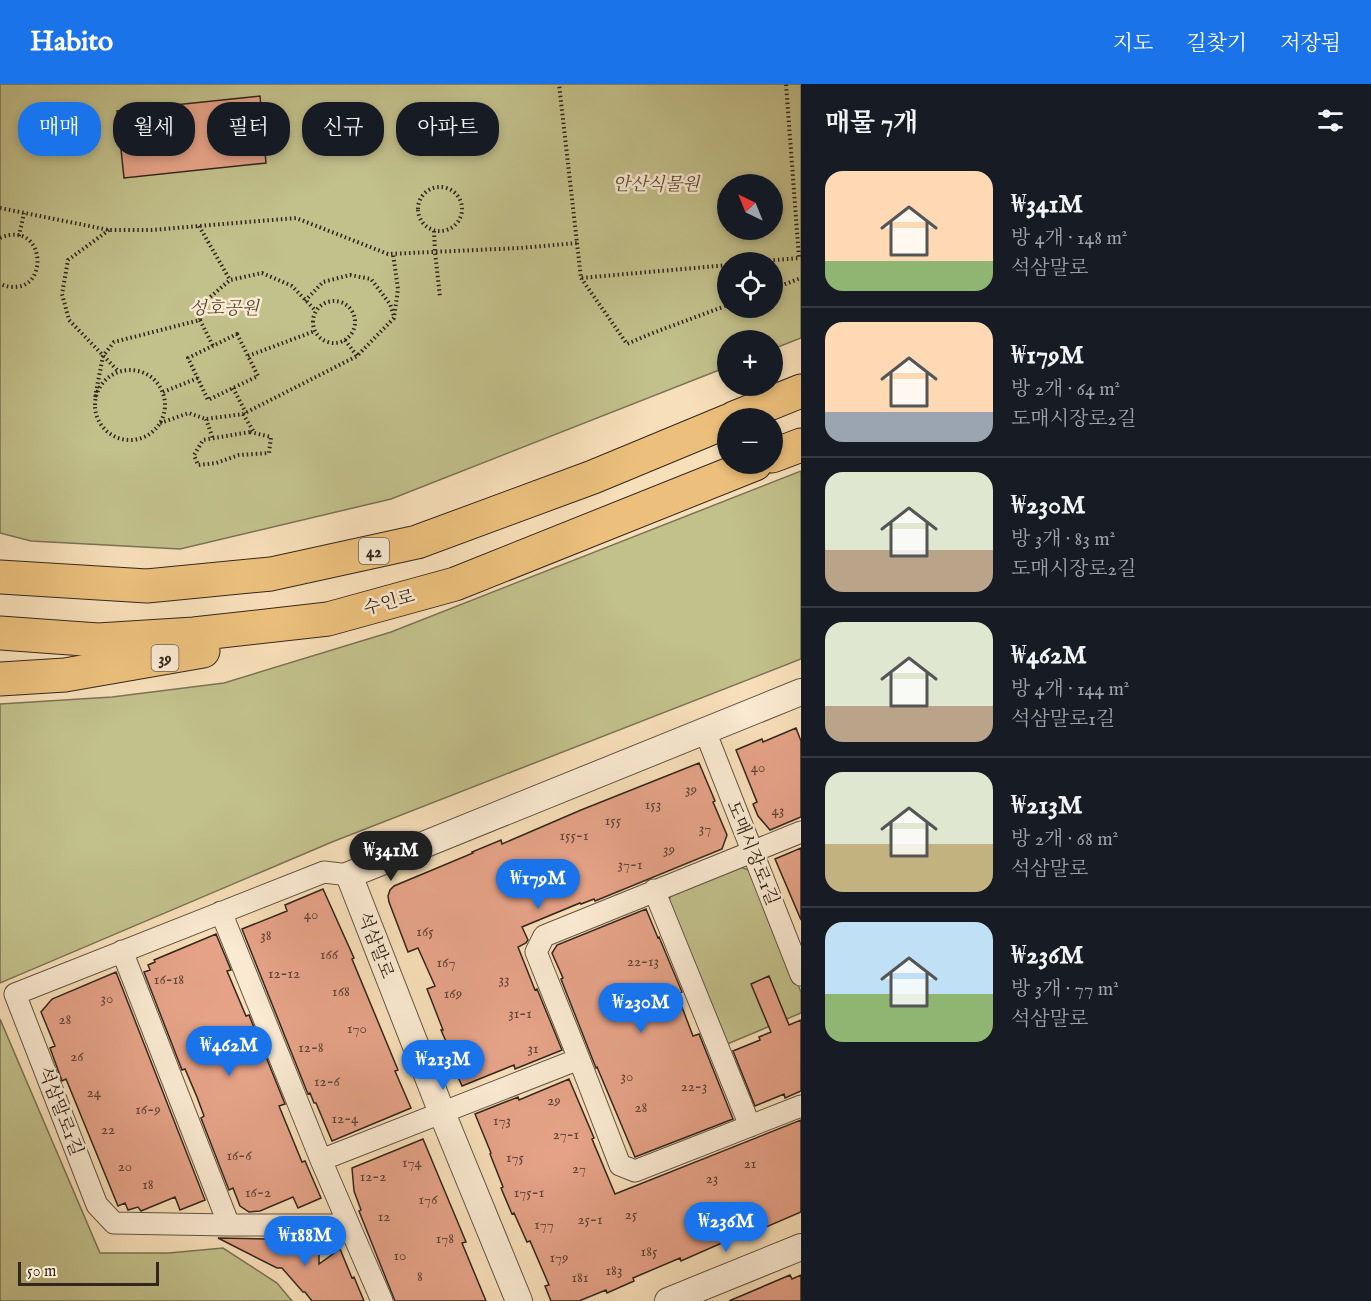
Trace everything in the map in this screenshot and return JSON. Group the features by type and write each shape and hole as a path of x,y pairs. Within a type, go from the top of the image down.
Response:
{"highway":[{"path":"759,408 801,391"},
{"name":"42","path":"0,577 147,586 271,574 417,542 592,477 717,426"},
{"path":"783,452 801,445"},
{"name":"수인로","path":"0,633 98,640 327,619 455,584 730,474"},
{"name":"39","path":"0,679 65,675 191,654 327,619"}],"street":[{"path":"349,875 801,692"},
{"name":"도매시장로1길","path":"705,731 800,971"},
{"path":"801,831 544,936 536,952 620,1165 635,1171 801,1106"},
{"name":"석삼말로1길","path":"349,875 324,872 15,994 97,1205 114,1222 350,1225"},
{"name":"석삼말로","path":"349,875 442,1113 519,1301"},
{"path":"654,890 750,1126"},
{"path":"221,912 321,1160 382,1301"},
{"path":"122,951 229,1225"},
{"path":"321,1160 579,1059"},
{"path":"680,1299 801,1246"}],"path":[{"path":"559,84 581,278 627,344 717,309"},
{"path":"783,259 799,258 786,84"},
{"path":"442,186 455,192 462,205 462,212 455,226 442,232 434,231 422,223 418,217 418,202 428,190 442,186"},
{"path":"0,208 109,230 151,230 296,218 388,254 577,243"},
{"path":"19,236 24,213"},
{"path":"200,226 230,280"},
{"path":"109,230 68,261 62,294 69,320 118,371"},
{"path":"434,231 440,297"},
{"path":"0,238 11,235 27,239 33,245 38,261 37,270 26,283 10,287 0,284"},
{"path":"160,423 189,413 206,419 244,413 357,356 394,318 398,289 393,253"},
{"path":"581,278 717,266"},
{"path":"213,346 200,320 202,304 230,280 262,273 292,286 316,311"},
{"path":"305,301 323,282 350,275 371,279 390,304 394,318"},
{"path":"783,285 801,278"},
{"path":"327,302 340,302 346,305 354,315 354,329 345,340 332,343 325,341 315,331 313,324 316,311 327,302"},
{"path":"95,397 107,377 118,371 129,369 141,371 152,377 160,385 165,396 165,408 163,419 147,436 136,440 113,437 97,420 94,408 95,397 103,356 114,342 200,320"},
{"path":"248,356 315,331"},
{"path":"237,334 248,356 258,376 208,400 188,358 237,334"},
{"path":"345,340 357,356"},
{"path":"163,392 198,378"},
{"path":"233,388 254,433"},
{"path":"206,419 213,439"},
{"path":"254,433 271,438 269,453 239,455 216,463 198,465 194,455 203,440 254,433"}],"green space":[{"name":"성호공원","path":"0,84 801,84 801,338 783,345 783,330 717,330 717,371 391,499 180,549 31,541 0,533"},
{"path":"801,471 801,659 332,842 0,983 0,704 112,697 224,683 391,632"},
{"path":"738,866 751,871 801,992 801,1013 725,1045 667,906 672,893"},
{"path":"0,1019 100,1253 169,1253 223,1248 277,1283 292,1301 0,1301"}],"building":[{"path":"260,96 261,102 207,102 207,156 265,156 266,163 124,178 122,156 195,156 195,103"},
{"path":"796,728 801,741 801,817 770,830 758,816 753,804 757,802 736,750"},
{"path":"699,763 727,835 722,849 595,901 594,899 580,903 522,927 528,940 518,947 562,1050 515,1069 514,1065 462,1086 451,1061 454,1060 427,989 435,986 418,948 408,952 389,902 390,890 394,886 501,840 502,844"},
{"path":"801,848 801,920 775,859"},
{"path":"323,889 354,958 352,959 398,1070 395,1071 411,1108 332,1141 316,1103 310,1093 308,1094 242,929 287,911 285,905"},
{"path":"646,909 682,992 677,994 693,1036 699,1034 733,1119 635,1157 596,1068 552,953 557,945"},
{"path":"216,934 231,970 227,971 246,1016 249,1015 285,1104 279,1106 302,1162 305,1161 321,1198 298,1208 293,1197 260,1211 249,1212 240,1206 233,1188 229,1190 201,1118 204,1116 197,1097 185,1069 182,1070 144,972 150,970 148,965 155,962 154,960"},
{"path":"116,972 205,1200 180,1210 175,1197 141,1211 138,1207 128,1210 125,1203 118,1206 66,1079 62,1081 50,1048 55,1046 41,1012 52,999"},
{"path":"769,976 789,1025 801,1020 801,1091 785,1098 784,1094 755,1106 733,1051 760,1040 759,1037 771,1032 751,984"},
{"path":"569,1079 615,1194 801,1120 801,1212 759,1230 758,1227 681,1261 680,1258 633,1278 634,1281 607,1293 606,1290 579,1301 551,1301 545,1286 549,1285 530,1241 527,1242 514,1213 512,1214 475,1114 518,1097 519,1100"},
{"path":"423,1139 466,1242 462,1243 486,1301 395,1301 359,1211 361,1210 354,1191 352,1168"},
{"path":"218,1238 319,1240 319,1264 340,1249 364,1301 312,1301 282,1268 277,1268"},
{"path":"790,1275 792,1279 801,1275 801,1301 729,1301"}],"park label":[{"name":"안산식물원","path":"656,184"}]}
